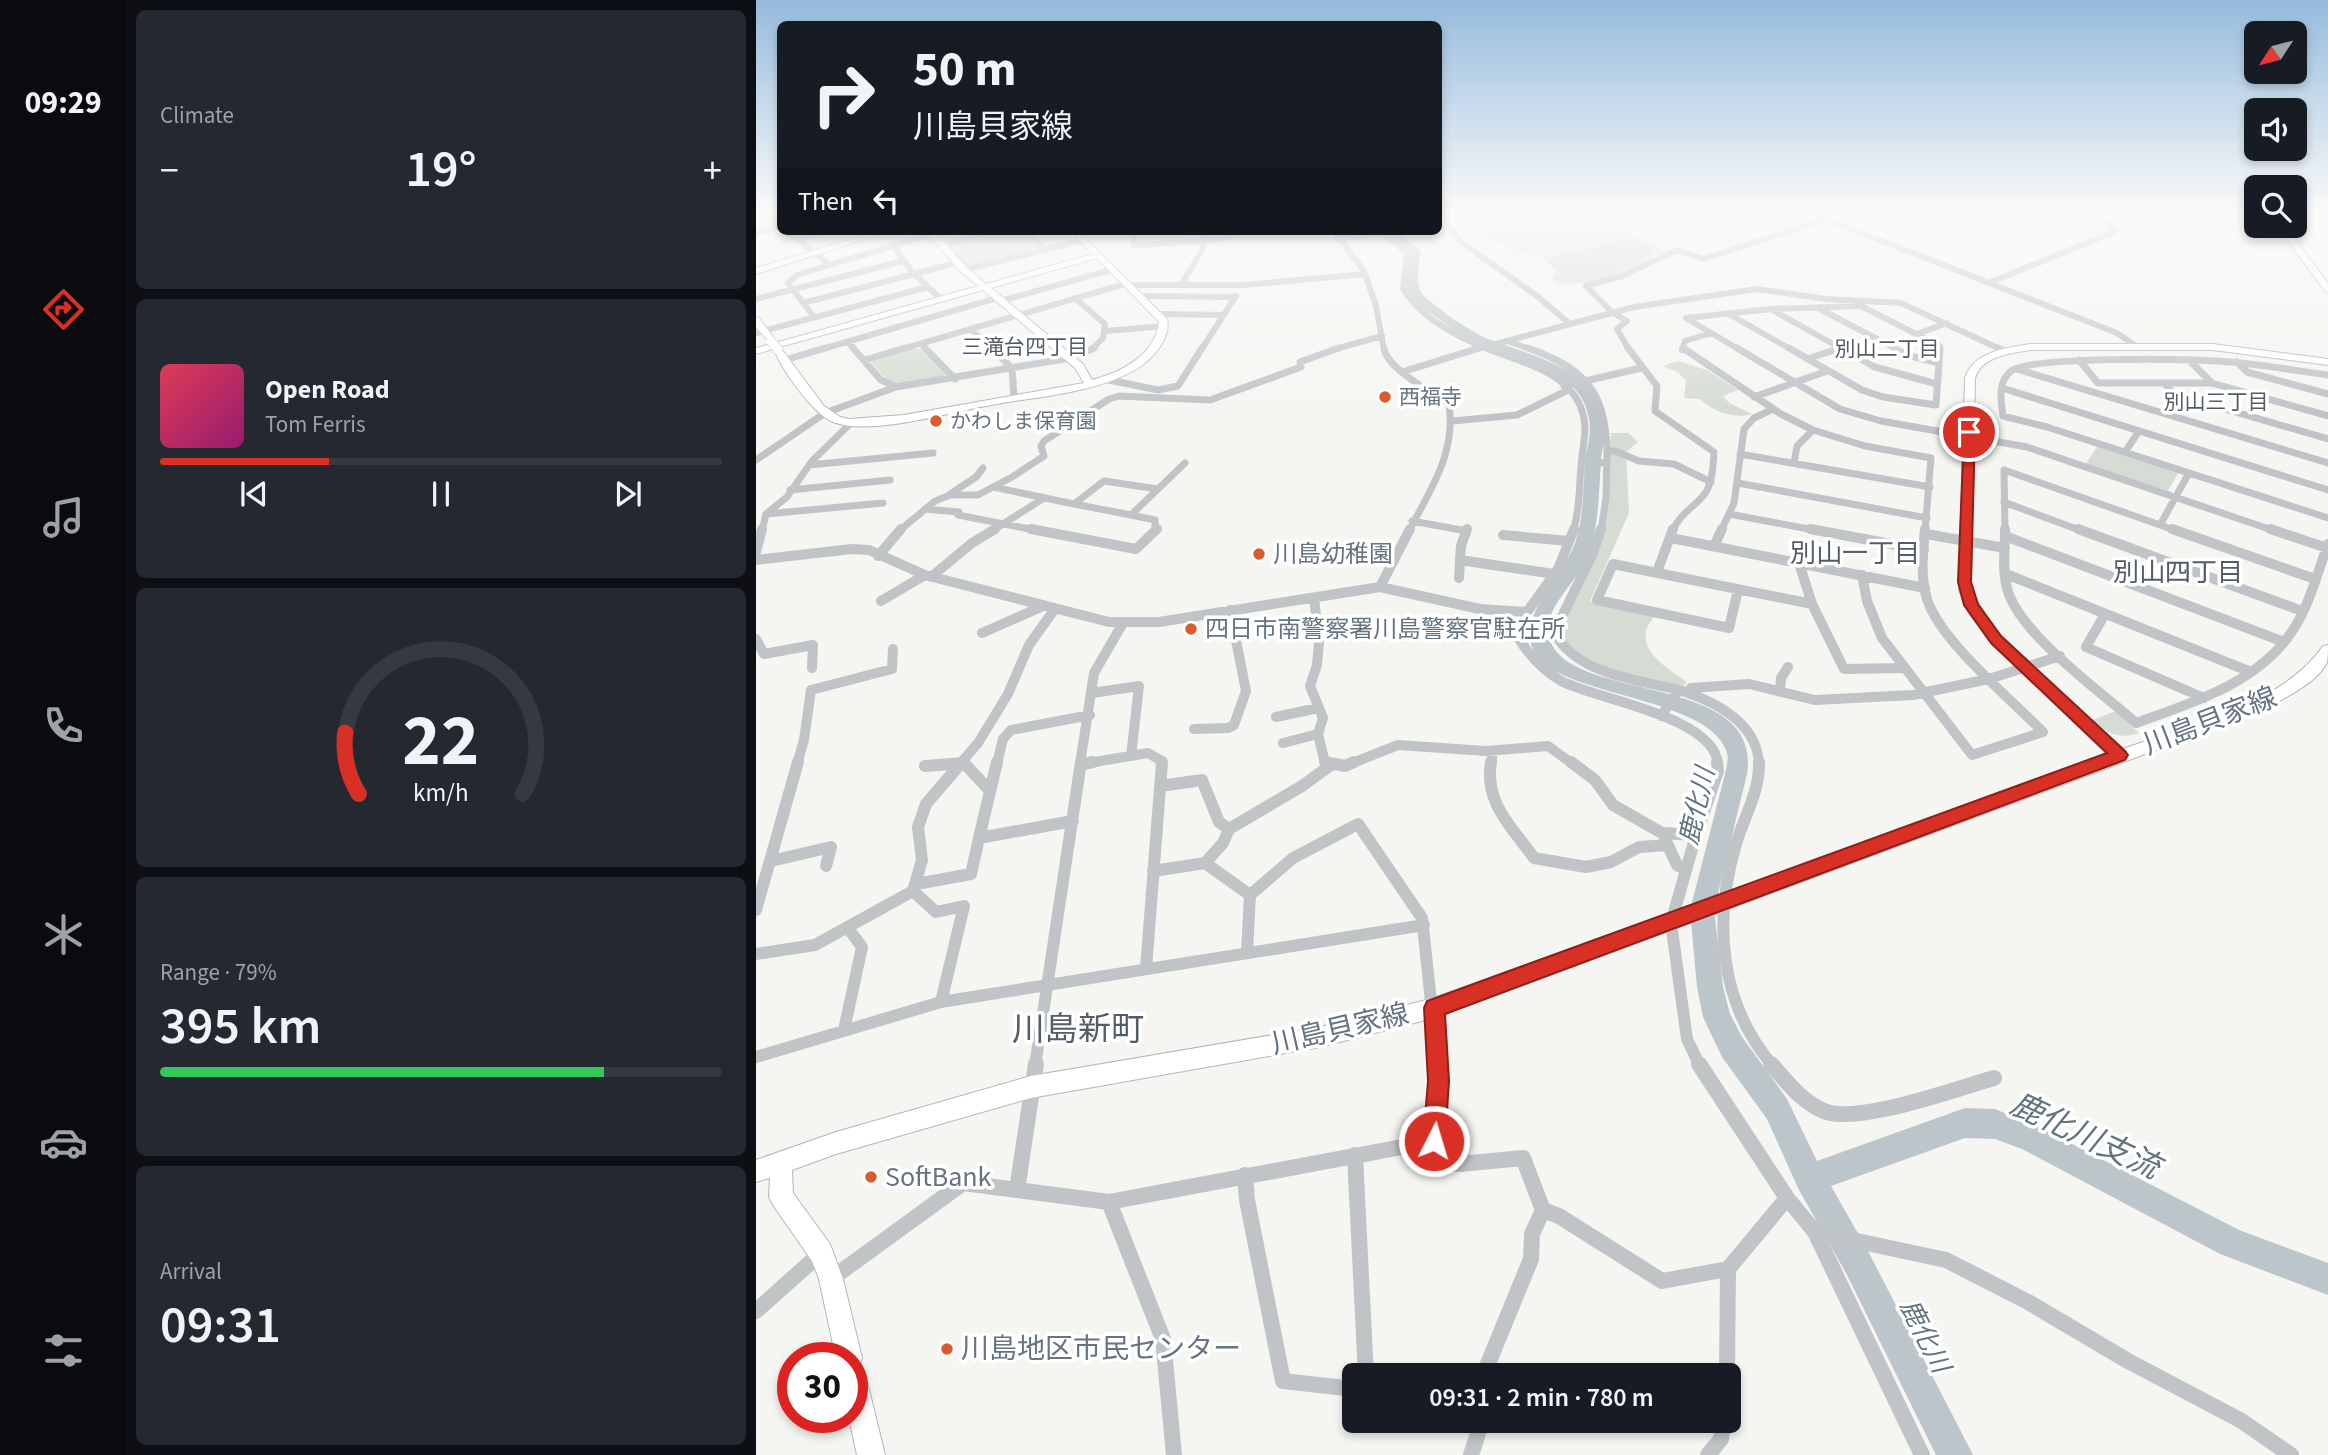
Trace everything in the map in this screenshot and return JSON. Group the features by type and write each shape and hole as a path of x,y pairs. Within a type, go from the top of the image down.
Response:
{"street":[{"path":"792,278 788,283 814,317"},
{"path":"756,299 838,278"},
{"path":"803,303 899,278"},
{"path":"918,278 942,299"},
{"path":"974,278 1069,358 1087,376 1089,383"},
{"path":"756,351 1017,278"},
{"path":"785,360 1081,278"},
{"path":"1123,278 1160,314 1164,326"},
{"path":"1181,285 1185,278"},
{"path":"865,360 1129,284 1264,284 1326,278"},
{"path":"1366,278 1376,306 1385,356 1402,372 1449,404 1453,436 1446,458 1380,587"},
{"path":"1404,278 1403,288 1411,301 1455,332 1541,367 1566,387 1583,414 1585,426 1578,509 1569,541 1554,574 1527,612 1519,639 1528,654 1544,670 1562,681 1663,714 1709,741 1717,757 1718,771 1696,835 1671,923 1687,1039 1703,1073 1755,1146 1787,1198 1815,1233 1922,1455"},
{"path":"1508,278 1537,296 1570,324"},
{"path":"1615,278 1586,286 1612,313 1627,321 1617,329 1617,333 1657,386 1654,400 1656,411 1714,452 1711,482 1705,494 1677,519 1657,572"},
{"path":"1980,278 2117,333 2136,346"},
{"path":"1991,282 2001,278"},
{"path":"760,332 928,287"},
{"path":"1402,372 1432,361 1489,348 1634,307 1757,289 1826,299 1901,303 2004,351"},
{"path":"1104,379 1167,390 1182,383 1236,297 1141,296"},
{"path":"756,460 825,413 896,387 1069,358 1095,347 1101,343 1106,331 1104,321 1075,299"},
{"path":"1729,314 1870,393 1937,406 1940,346 1861,306 1771,309 1686,318 1825,403 1861,416 2027,447 2327,546 2315,579 2302,611 2284,642 2252,672 2204,698 2136,723 2020,618 2009,595 2006,573 2004,470 2315,579"},
{"path":"1817,308 1907,355 1939,363"},
{"path":"1771,309 1882,370 1937,384"},
{"path":"1160,314 1224,315"},
{"path":"756,320 760,332 771,341 825,413 838,420 852,422 888,420 1104,379 1130,369 1143,360 1164,326"},
{"path":"1916,334 1947,323"},
{"path":"1106,331 1164,326"},
{"path":"971,329 1012,368 1014,397"},
{"path":"1711,333 1685,341 1682,350 1773,409 1813,430 1865,446 1933,458 1924,550 1925,588 1933,611 1946,633 2043,732 1972,755 1926,692 1904,668 1878,628 1867,601 1862,575"},
{"path":"950,494 976,496 993,487 1044,456 1041,446 1048,437 1109,399 1123,396 1210,400 1294,370 1301,366 1302,360 1315,355 1382,336"},
{"path":"848,342 881,380 896,387"},
{"path":"1508,342 1566,365 1587,381 1605,410 1607,451 1602,527 1597,545 1566,603 1554,633 1564,650 1580,662 1682,691 1714,703 1740,722 1752,740 1759,762 1757,786 1738,838 1724,903 1725,960 1742,1023 1759,1049 1794,1090 1826,1112 1854,1114 1994,1077"},
{"path":"921,344 955,379"},
{"path":"2120,755 1989,632 1971,605 1965,582 1971,375 1982,361 2004,351 2031,346 2213,347 2328,362"},
{"path":"2100,346 2113,360"},
{"path":"1807,359 1841,348"},
{"path":"2287,356 2293,369"},
{"path":"2079,360 2098,383"},
{"path":"2328,375 2237,362 2079,360 2035,362 2006,377 2002,388 2003,416 2046,427 2328,518"},
{"path":"2189,360 2212,383"},
{"path":"2237,362 2247,372 2328,394"},
{"path":"1452,421 1517,415 1566,387 1641,368"},
{"path":"2017,369 2328,463"},
{"path":"1754,397 1827,371"},
{"path":"2098,383 2212,383 2328,415"},
{"path":"2091,392 2098,383"},
{"path":"2164,383 2174,394 2328,439"},
{"path":"1123,396 1136,386"},
{"path":"2002,388 2328,490"},
{"path":"1714,546 1729,514 1738,483 1740,454 1747,425 1773,409"},
{"path":"756,552 766,514 787,497 809,465 852,422"},
{"path":"2198,449 2210,427"},
{"path":"1794,463 1797,446 1813,430"},
{"path":"2125,452 2139,431"},
{"path":"1607,451 1615,451 1639,461 1674,464 1711,482"},
{"path":"809,465 933,453"},
{"path":"1740,454 1930,487"},
{"path":"1583,462 1606,463"},
{"path":"1131,515 1185,463"},
{"path":"878,556 892,536 925,509 976,477 983,468"},
{"path":"2160,525 2189,473"},
{"path":"790,490 890,480"},
{"path":"1074,504 1104,481 1158,489"},
{"path":"1738,483 1927,518"},
{"path":"925,509 959,512 960,515 1136,549 1157,529 1155,520 993,487"},
{"path":"881,601 928,576 972,543 1044,498"},
{"path":"2004,502 2302,611"},
{"path":"766,514 883,503"},
{"path":"1729,514 1924,550"},
{"path":"1412,521 1468,529 1461,546 1459,578"},
{"path":"1926,534 2005,548"},
{"path":"1503,535 1569,541"},
{"path":"2005,536 2284,642"},
{"path":"1671,538 1925,588"},
{"path":"756,560 852,549 869,551 928,576 1054,611 1123,623 1159,622 1303,597 1314,598 1380,587 1467,607 1527,612"},
{"path":"1460,560 1554,574"},
{"path":"1799,563 1812,604 1844,669 1904,668"},
{"path":"1738,590 1729,628 1597,600 1613,564 1812,604"},
{"path":"2006,573 2252,672"},
{"path":"1314,598 1319,618 1317,670 1310,686 1323,718 1318,734 1325,763 1349,765 1398,745 1493,751 1548,746 1595,780 1613,805 1662,833 1696,835"},
{"path":"982,634 1041,607"},
{"path":"1194,729 1228,728 1234,725 1246,691 1230,610"},
{"path":"915,888 922,860 918,827 921,813 964,763 1008,694 1029,645 1054,611"},
{"path":"2105,614 2086,647 2204,698"},
{"path":"1017,1190 1083,764 1094,673 1123,623"},
{"path":"756,639 764,654 813,645 811,668"},
{"path":"756,911 804,740 811,690 892,668 893,649"},
{"name":"川島貝家線","path":"756,1171 848,1139 1031,1087 1320,1037 1434,1008 2248,710 2288,691 2318,666 2328,650"},
{"path":"1663,714 1682,691 1691,688 1749,684 1815,700 1912,695 1989,679 2060,656"},
{"path":"1780,691 1781,678 1788,667"},
{"path":"1092,694 1139,686 1131,756"},
{"path":"1276,717 1318,708"},
{"path":"756,954 807,947 915,888 971,874 1003,739 1011,730 1090,715"},
{"path":"1283,743 1318,734"},
{"path":"1493,751 1488,782 1494,804 1534,858 1586,867 1611,862 1639,847 1668,845"},
{"path":"1083,764 1148,753 1162,761 1146,969"},
{"path":"925,766 964,763"},
{"path":"964,763 990,791"},
{"path":"1153,871 1205,863 1223,843 1229,829 1302,786 1331,765"},
{"path":"1160,786 1202,780 1219,822 1229,829"},
{"path":"979,838 1073,821"},
{"path":"1247,953 1250,894 1293,858 1361,821 1424,925 1434,1008 1438,1081 1433,1163 1460,1164 1523,1158 1543,1210 1532,1234 1531,1258 1488,1363"},
{"path":"1662,833 1677,865 1686,870"},
{"path":"771,861 831,846 825,866"},
{"path":"1205,863 1250,894"},
{"path":"915,888 936,912 964,906 941,1002"},
{"path":"756,1057 941,1002 1424,925"},
{"path":"844,1030 862,947 847,927"},
{"path":"831,1279 963,1183 1109,1202 1434,1141"},
{"path":"1355,1156 1365,1363"},
{"path":"781,1163 781,1197 821,1253 831,1279 845,1342"},
{"path":"1245,1175 1247,1200 1283,1381 1342,1388"},
{"path":"1727,1363 1728,1269 1787,1198"},
{"path":"1109,1202 1163,1339 1174,1455"},
{"path":"1543,1210 1559,1216 1662,1281 1728,1269"},
{"path":"1815,1233 1946,1260 2028,1302 2128,1362 2240,1420 2291,1455"},
{"path":"756,1311 821,1253"},
{"path":"866,1433 871,1455"},
{"path":"1471,1455 1478,1433"},
{"path":"1708,1455 1721,1439 1722,1433"}],"shaded area":[{"path":"1552,278 1614,278 1562,286 1551,280"},
{"path":"1555,278 1600,278 1578,282"},
{"path":"910,349 921,349 947,376 897,384 887,380 871,362"},
{"path":"1678,361 1707,370 1738,390 1723,396 1729,403 1752,414 1732,415 1711,407 1700,399 1684,398 1686,381 1678,372 1663,366"},
{"path":"1611,433 1628,433 1638,442 1626,452 1629,513 1590,601 1654,616 1646,631 1648,647 1659,661 1687,682 1683,687 1601,668 1558,640 1560,624 1604,531"},
{"path":"2098,445 2178,473 2168,491 2085,465"},
{"path":"2116,711 2139,733 2126,736 2114,734 2092,720"}],"waterway":[{"name":"鹿化川","path":"1412,278 1414,292 1422,301 1483,341 1533,357 1555,368 1581,390 1593,407 1597,432 1588,527 1573,568 1544,611 1539,627 1540,641 1553,660 1572,672 1683,706 1708,717 1727,733 1738,753 1736,774 1702,910 1710,987 1717,1017 1732,1047 1777,1109 1810,1179"},
{"name":"鹿化川支流","path":"1810,1179 1965,1123 1995,1124 2031,1138 2231,1243 2328,1279"},
{"name":"鹿化川","path":"1810,1179 1857,1262 1955,1455"}],"place":[{"name":"西福寺","path":"1385,397"},
{"name":"かわしま保育園","path":"936,421"},
{"name":"川島幼稚園","path":"1259,554"},
{"name":"四日市南警察署川島警察官駐在所","path":"1191,629"},
{"name":"SoftBank","path":"871,1177"},
{"name":"川島地区市民センター","path":"947,1349"}],"district":[{"name":"三滝台四丁目","path":"1025,347"},
{"name":"別山二丁目","path":"1887,349"},
{"name":"別山三丁目","path":"2216,402"},
{"name":"別山一丁目","path":"1855,553"},
{"name":"別山四丁目","path":"2178,572"},
{"name":"川島新町","path":"1078,1029"}],"route":[{"path":"1434,1141 1438,1081 1434,1008 1671,923 2120,755 1996,639 1983,625 1971,605 1965,582 1969,432"}]}
